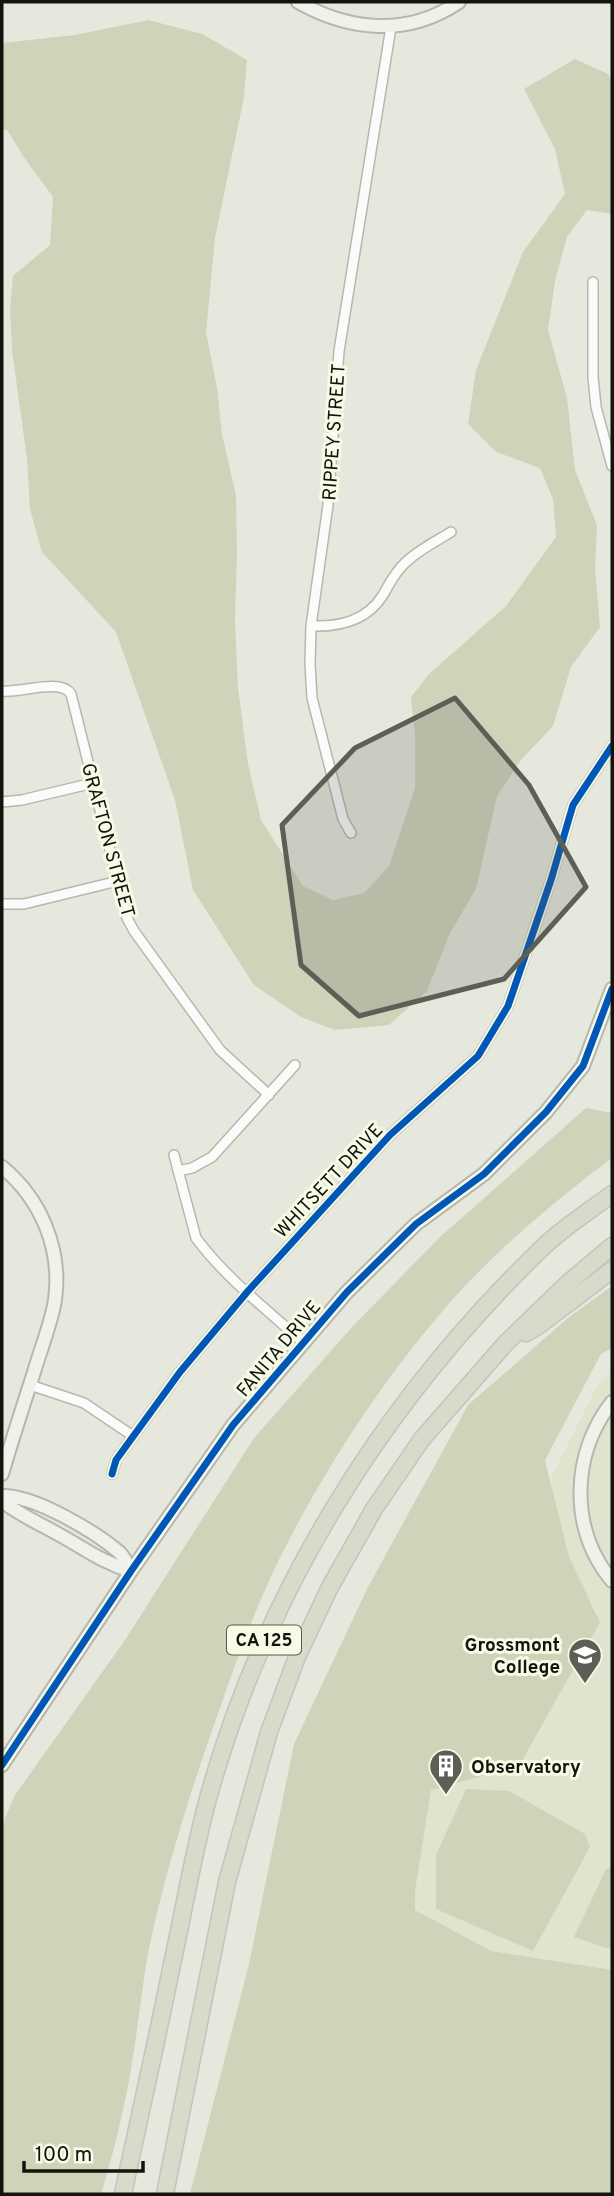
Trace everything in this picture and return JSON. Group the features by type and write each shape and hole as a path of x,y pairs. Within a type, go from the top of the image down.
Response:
{"highway":[{"path":"569,1225 612,1185"},
{"name":"CA 125","path":"123,2194 206,1806 226,1741 264,1642 299,1567 339,1497 398,1411 458,1336 540,1249 612,1194"},
{"name":"CA 125","path":"165,2194 227,1882 269,1732 296,1657 330,1587 374,1509 422,1439 505,1344 568,1283 612,1246"},
{"path":"505,1344 538,1326 612,1270"}],"street":[{"path":"298,2 322,15 368,27 391,27 431,17 459,2"},
{"name":"RIPPEY STREET","path":"351,833 343,819 313,698 310,664 312,626 328,505 339,351 391,27"},
{"path":"593,282 593,377 596,407 612,466"},
{"path":"312,626 341,625 365,614 381,598 404,563 451,532"},
{"name":"GRAFTON STREET","path":"2,691 16,692 58,685 67,688 71,694 127,918 220,1050 269,1095"},
{"name":"WHITSETT DRIVE","path":"112,1474 116,1460 180,1372 248,1291 390,1135 478,1056 508,1006 551,880 573,805 612,746"},
{"path":"2,802 22,800 93,783"},
{"path":"2,904 24,904 118,881"},
{"name":"FANITA DRIVE","path":"2,1765 131,1571 233,1425 347,1292 416,1224 484,1174 546,1112 583,1066 612,989"},
{"path":"178,1171 192,1168 212,1157 295,1065"},
{"path":"174,1155 196,1238 204,1249 303,1342"},
{"path":"2,1167 26,1191 39,1212 49,1235 55,1260 56,1285 53,1311 2,1474"},
{"path":"30,1385 84,1403 133,1436"},
{"path":"612,1402 587,1447 580,1482 585,1531 591,1548 612,1581"},
{"path":"2,1496 13,1496 61,1514 122,1553 131,1571"},
{"path":"2,1501 108,1564 131,1571"}],"highlighted area":[{"path":"455,698 529,785 586,887 504,979 359,1016 301,965 282,825 355,748"}],"shaded area":[{"path":"148,20 202,34 247,60 244,97 215,238 206,332 217,388 222,434 236,496 235,618 238,688 248,764 261,820 303,886 333,900 364,893 389,866 415,788 415,735 411,697 429,674 506,606 556,537 553,499 540,468 496,452 468,424 476,370 523,252 565,194 555,149 524,89 575,59 608,74 612,82 612,214 587,210 567,237 555,281 548,330 567,398 575,470 597,525 595,568 600,627 571,667 553,726 521,760 497,796 476,889 450,933 427,991 389,1025 335,1030 301,1017 254,985 193,890 175,800 116,632 42,552 30,509 27,459 12,350 10,308 13,276 50,245 53,197 7,130 2,130 2,43 75,35"},
{"path":"586,1108 612,1113 612,1158 566,1193 500,1251 459,1292 418,1340 339,1453 304,1512 269,1581 211,1732 172,1855 149,1948 125,2100 101,2194 2,2194 2,1825 15,1795 125,1640 254,1438 353,1326 440,1237"},
{"path":"612,1286 612,1348 601,1354 545,1460 569,1557 600,1622 519,1766 431,1790 415,1891 415,1910 491,1951 612,1970 612,2194 190,2194 249,1964 294,1744 368,1587 468,1405 568,1318"},
{"name":"Grossmont College","path":"612,1372 612,2025 402,1905 431,1790 516,1757 598,1613 556,1544 552,1476 598,1384"},
{"path":"466,1789 509,1791 585,1834 590,1847 533,1951 436,1909 436,1855"},
{"path":"612,1867 612,1948 606,1948 574,1937 606,1869"}],"cycle path":[{"path":"112,1474 116,1460 180,1372 248,1291 390,1135 478,1056 508,1006 551,880 573,805 612,746"},
{"path":"2,1765 131,1571 233,1425 347,1292 416,1224 484,1174 546,1112 583,1066 612,989"}],"place":[{"name":"Grossmont College","path":"585,1685"},
{"name":"Observatory","path":"446,1796"}]}
